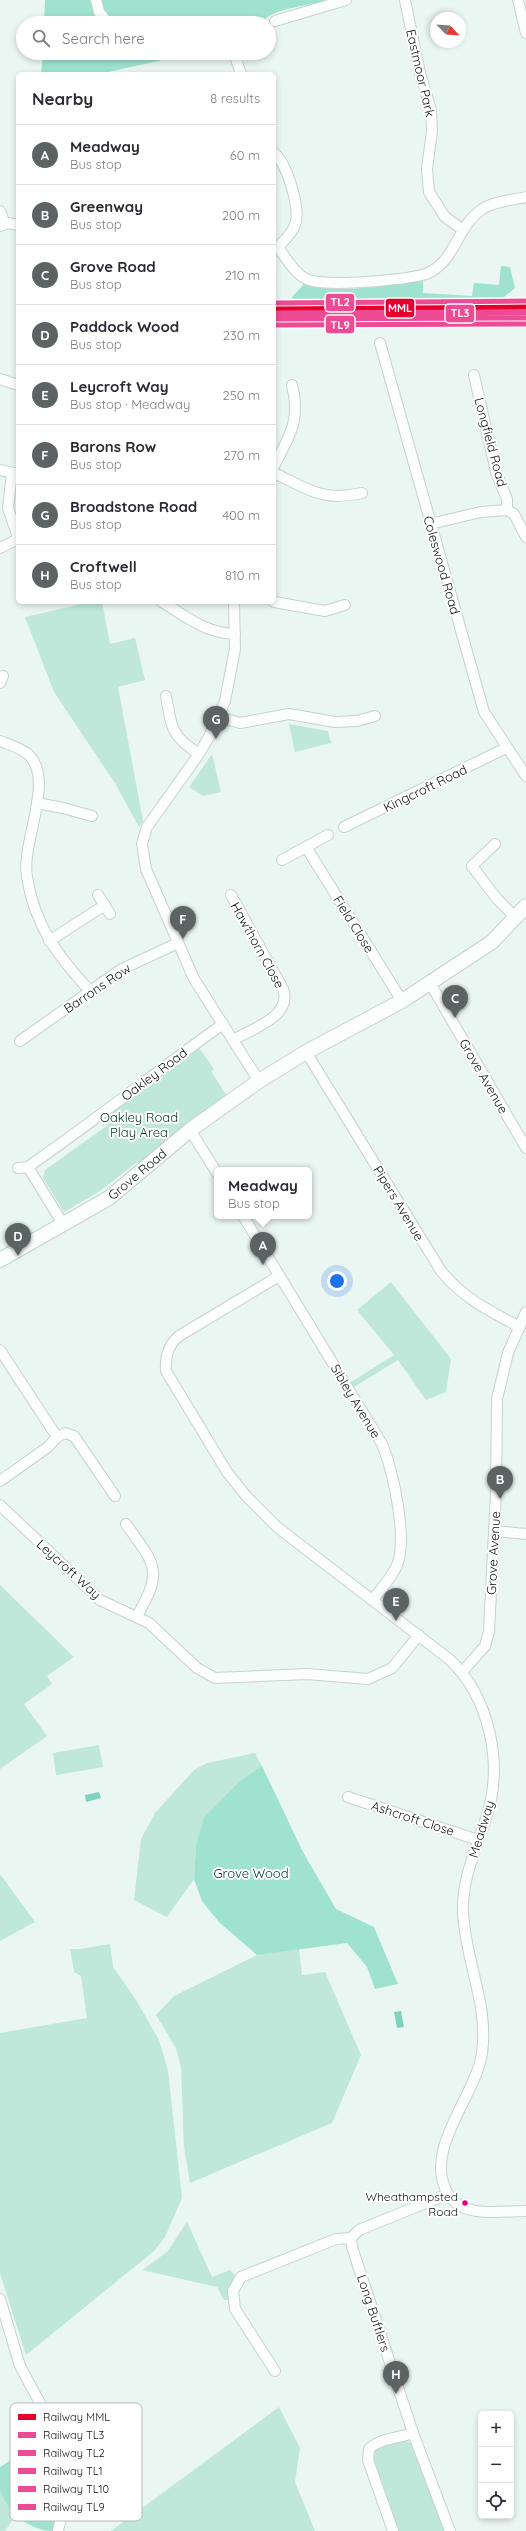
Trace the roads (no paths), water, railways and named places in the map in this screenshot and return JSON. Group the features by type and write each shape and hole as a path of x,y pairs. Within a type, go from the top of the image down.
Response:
{"street":[{"path":"96,0 99,12 102,16"},
{"path":"276,21 346,0"},
{"name":"Eastmoor Park","path":"405,0 420,73 432,110 427,169 429,192 445,217 462,229"},
{"path":"518,0 526,33"},
{"path":"236,60 240,72"},
{"path":"276,155 285,165 296,210 295,226 276,245 291,265 308,280 326,284 416,277 434,270 444,262 462,229 485,208 526,197"},
{"path":"0,211 2,225 16,225"},
{"name":"Coleswood Road","path":"380,343 484,712 506,748 526,776"},
{"name":"Longfield Road","path":"474,375 496,472 507,499 507,510"},
{"path":"0,379 16,384"},
{"path":"276,462 295,421 296,403 292,386"},
{"path":"0,470 15,473 8,508 16,532"},
{"path":"276,474 322,496 343,497 362,494"},
{"path":"430,524 481,512 507,510 514,514 526,537"},
{"path":"0,548 16,539"},
{"path":"276,602 325,611 345,605"},
{"path":"165,604 207,630 218,633 235,634"},
{"path":"234,604 235,634 232,673 219,717 199,754 152,820 142,844 146,870 194,979 259,1081"},
{"path":"166,696 172,728 182,743 199,754"},
{"path":"219,717 234,722 246,723 289,714 335,722 357,721 375,716"},
{"path":"0,741 22,750 33,761 38,778 37,804 28,839 26,867 31,892 49,940 59,956 90,991"},
{"name":"Kingcroft Road","path":"344,826 506,748"},
{"path":"37,804 63,808 92,816"},
{"path":"282,860 328,835"},
{"path":"495,844 472,866 497,900 516,918"},
{"name":"Field Close","path":"306,847 402,1001"},
{"path":"98,895 110,914"},
{"name":"Hawthorn Close","path":"231,895 283,989 286,1000 279,1014 233,1040"},
{"path":"49,940 104,905"},
{"name":"Grove Road","path":"0,1260 109,1198 190,1130 259,1081 306,1052 402,1001 492,942 526,906"},
{"name":"Barrons Row","path":"20,1040 120,970 178,943"},
{"name":"Grove Avenue","path":"430,983 526,1148"},
{"name":"Oakley Road","path":"18,1168 28,1167 86,1127 165,1065 223,1024"},
{"name":"Pipers Avenue","path":"306,1052 441,1271 452,1285 476,1304 520,1327"},
{"path":"190,1130 214,1168"},
{"path":"28,1167 63,1224"},
{"name":"Sibley Avenue","path":"245,1219 382,1444 392,1471 401,1545 400,1557 394,1572 372,1600"},
{"name":"Meadway","path":"279,1276 179,1336 171,1344 166,1356 166,1371 227,1472 247,1498 277,1527 419,1635 463,1671 474,1687 488,1725 493,1756 491,1794 487,1817 467,1873 463,1913 466,1940 482,2015 482,2054 471,2088 453,2123 446,2142 441,2174 448,2194 461,2207 472,2211 526,2211"},
{"name":"Grove Avenue","path":"463,1671 480,1652 488,1639 494,1531 497,1399 508,1353 526,1312"},
{"path":"0,1350 57,1437"},
{"path":"0,1481 48,1447 57,1437 65,1433 74,1436 115,1496"},
{"name":"Leycroft Way","path":"0,1505 100,1600 137,1616 149,1623 197,1668 215,1678 307,1674 368,1678 392,1668 419,1635"},
{"path":"126,1524 149,1557 154,1570 152,1587 137,1616"},
{"path":"494,1531 526,1534"},
{"name":"Ashcroft Close","path":"348,1797 478,1840"},
{"path":"275,2371 235,2309 232,2295 235,2286 247,2274 336,2239 351,2238 360,2230 448,2194"},
{"name":"Long Buftlers","path":"351,2238 352,2247 413,2433 450,2531"},
{"path":"0,2299 20,2366 40,2403"},
{"path":"393,2531 368,2460 369,2449 376,2442 395,2439 413,2433"},
{"path":"58,2531 60,2521"}],"rail line":[{"name":"TL2","path":"276,303 526,301"},
{"name":"MML","path":"276,309 526,307"},
{"name":"TL1","path":"276,313 526,312"},
{"name":"TL3","path":"276,315 526,313"},
{"name":"TL10","path":"276,319 526,318"},
{"name":"TL9","path":"276,325 526,324"}],"place":[{"name":"Broadstone Road","path":"216,739"},
{"name":"Barons Row","path":"183,939"},
{"name":"Grove Road","path":"455,1018"},
{"name":"Paddock Wood","path":"18,1256"},
{"name":"Meadway","path":"263,1265"},
{"name":"Greenway","path":"500,1499"},
{"name":"Leycroft Way","path":"396,1621"},
{"name":"Wheathampsted Road","path":"465,2203"},
{"name":"Croftwell","path":"396,2394"}],"park label":[{"name":"Oakley Road Play Area","path":"139,1124"},
{"name":"Grove Wood","path":"251,1873"}]}
